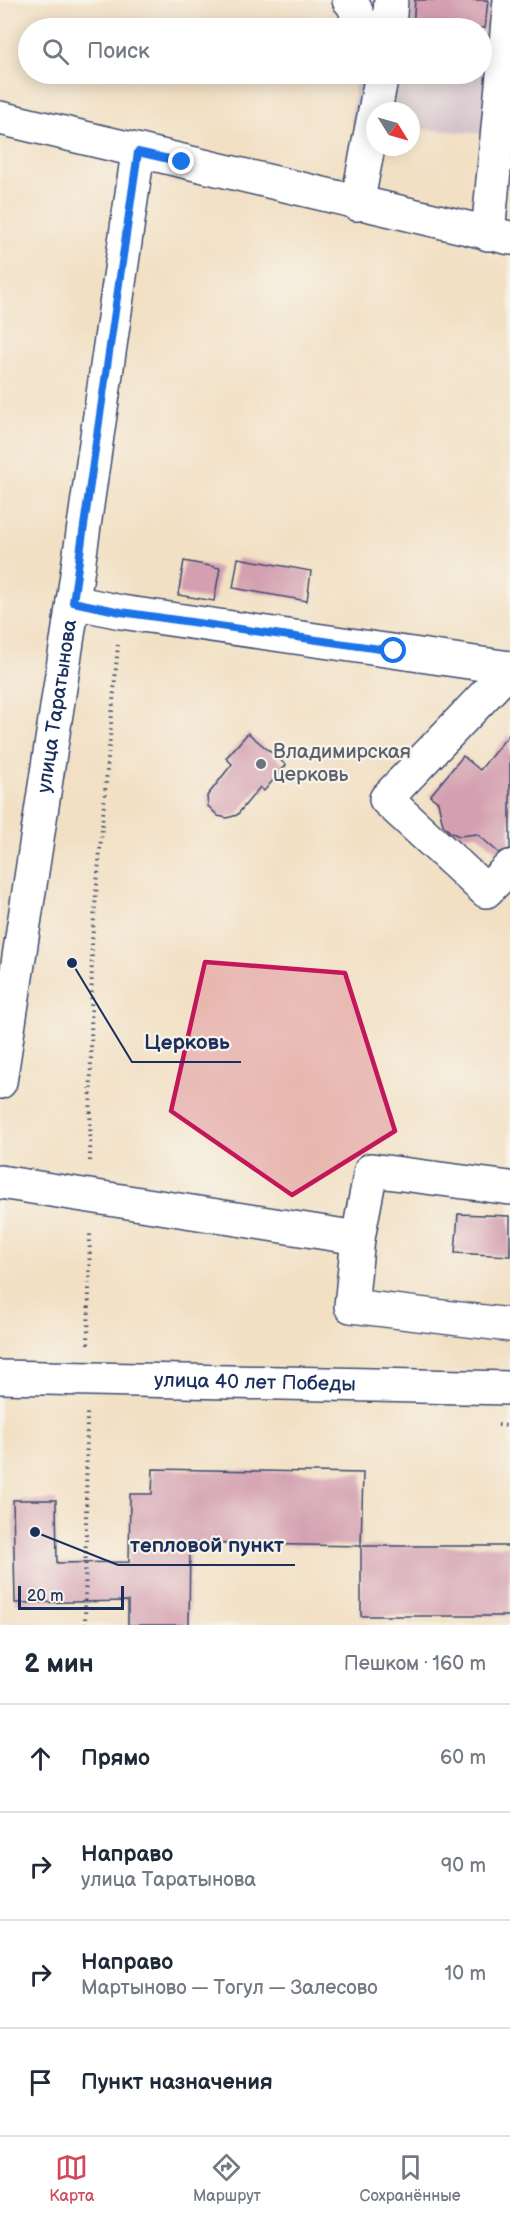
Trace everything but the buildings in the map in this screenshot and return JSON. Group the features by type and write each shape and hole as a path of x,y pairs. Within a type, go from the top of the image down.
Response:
{"street":[{"path":"348,0 352,2 359,18"},
{"path":"390,18 391,0"},
{"path":"0,118 499,236 510,0"},
{"path":"377,102 380,84"},
{"name":"улица Таратынова","path":"0,1082 15,891 73,602 138,152"},
{"path":"357,204 366,156"},
{"path":"73,602 121,612 510,668"},
{"path":"510,668 386,798 486,891 510,867"},
{"path":"510,1188 371,1170 358,1238 351,1305 510,1325"},
{"path":"0,1182 358,1238"},
{"name":"улица 40 лет Победы","path":"0,1377 510,1388"}],"path":[{"path":"86,1625 92,941 121,612"}],"highlighted area":[{"path":"205,962 345,973 395,1131 292,1195 171,1111"}],"shaded area":[{"path":"364,0 510,0 510,136 420,129 420,102 366,102 366,124 351,122 355,84 492,84 492,18 362,18"}],"place":[{"name":"Владимирская церковь","path":"261,764"},
{"name":"Церковь","path":"72,963"},
{"name":"тепловой пункт","path":"35,1532"}],"route":[{"path":"182,162 138,152 73,602 121,612 394,651"}]}
